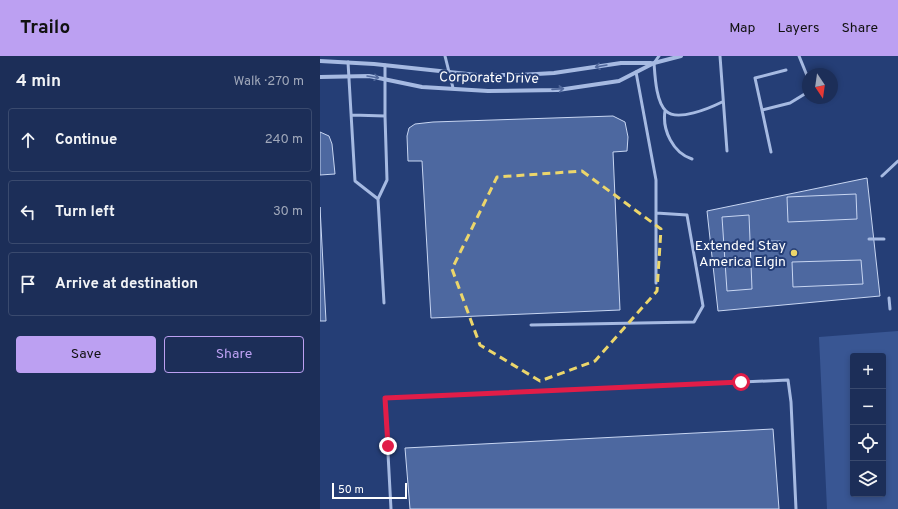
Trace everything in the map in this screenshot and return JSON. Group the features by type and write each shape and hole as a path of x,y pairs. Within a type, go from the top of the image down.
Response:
{"street":[{"name":"Corporate Drive","path":"320,77 369,76 422,87 488,90 558,90 619,81 654,63 681,56"},
{"name":"Corporate Drive","path":"320,61 385,65 449,72 519,75 561,72 620,63 654,63"}],"lane":[{"path":"445,56 453,88"},
{"path":"659,56 654,63 655,83 664,110 663,119 672,146 685,157 692,159"},
{"path":"720,56 722,102 727,151"},
{"path":"799,56 804,68"},
{"path":"348,62 355,180 378,199"},
{"path":"384,303 378,199 387,180 384,116 385,65"},
{"path":"771,152 755,78 786,70"},
{"path":"636,72 656,180 656,283"},
{"path":"762,110 790,103 802,96"},
{"path":"664,110 671,115 682,115 709,109 722,102"},
{"path":"352,115 384,116"},
{"path":"882,176 898,161"},
{"path":"530,325 694,322 703,306 687,215 656,212"},
{"path":"869,239 884,239"},
{"path":"768,242 780,242"},
{"path":"889,298 890,309"},
{"path":"391,509 385,398 788,380 791,402 796,509"}],"highlighted area":[{"path":"582,171 661,229 657,291 595,361 540,381 480,345 452,269 497,177"}],"shaded area":[{"path":"898,331 898,509 827,509 819,337"}],"building":[{"path":"613,116 625,122 628,137 627,151 613,152 620,310 431,318 422,161 408,161 407,136 409,128 415,124 433,122"},
{"path":"320,132 329,136 332,144 335,174 320,175"},
{"name":"Extended Stay America Elgin","path":"867,178 880,296 718,311 707,211"},
{"path":"856,194 857,219 788,222 787,197"},
{"path":"320,207 326,321 320,321"},
{"path":"749,215 752,289 727,291 722,217"},
{"path":"861,260 863,284 793,287 792,262"},
{"path":"773,429 779,509 410,509 405,448"}],"place":[{"name":"Extended Stay America Elgin","path":"794,253"}],"route":[{"path":"388,446 385,398 741,382"}]}
